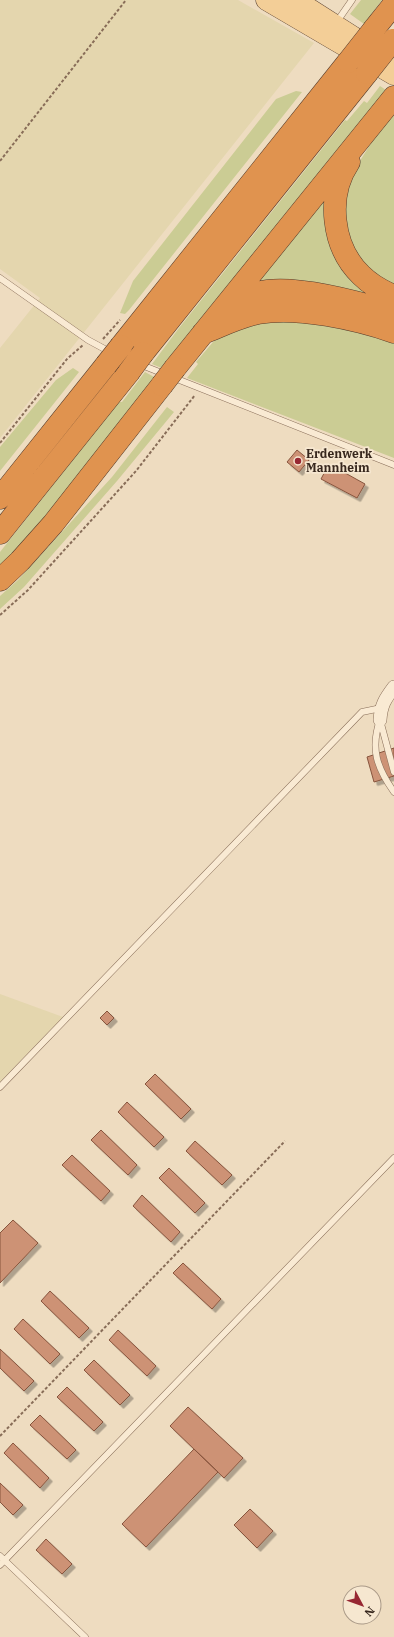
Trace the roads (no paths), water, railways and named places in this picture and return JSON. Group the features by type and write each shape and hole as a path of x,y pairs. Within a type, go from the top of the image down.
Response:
{"highway":[{"path":"0,533 121,357 394,4"},
{"path":"0,498 367,73 394,46"},
{"path":"0,580 20,561 53,524 220,311 394,97"},
{"path":"380,114 368,135 346,167 338,184 335,219 342,246 354,267 369,282 394,296"},
{"path":"220,311 258,293 286,290 351,302 394,313"},
{"path":"202,334 242,317 258,313 275,312 324,315 358,322 394,332"}],"main road":[{"path":"266,0 394,75"},
{"path":"296,0 354,37 394,46"}],"street":[{"path":"380,714 384,700 394,687"}],"lane":[{"path":"335,25 352,0"},
{"path":"0,278 88,340 121,357 394,465"},
{"path":"0,1087 362,712 380,714"},
{"path":"380,714 394,772"},
{"path":"380,714 375,733 376,752 383,776 394,792"},
{"path":"0,1565 2,1558 394,1158"},
{"path":"2,1558 85,1637"}],"place":[{"name":"Erdenwerk Mannheim","path":"298,461"}]}
